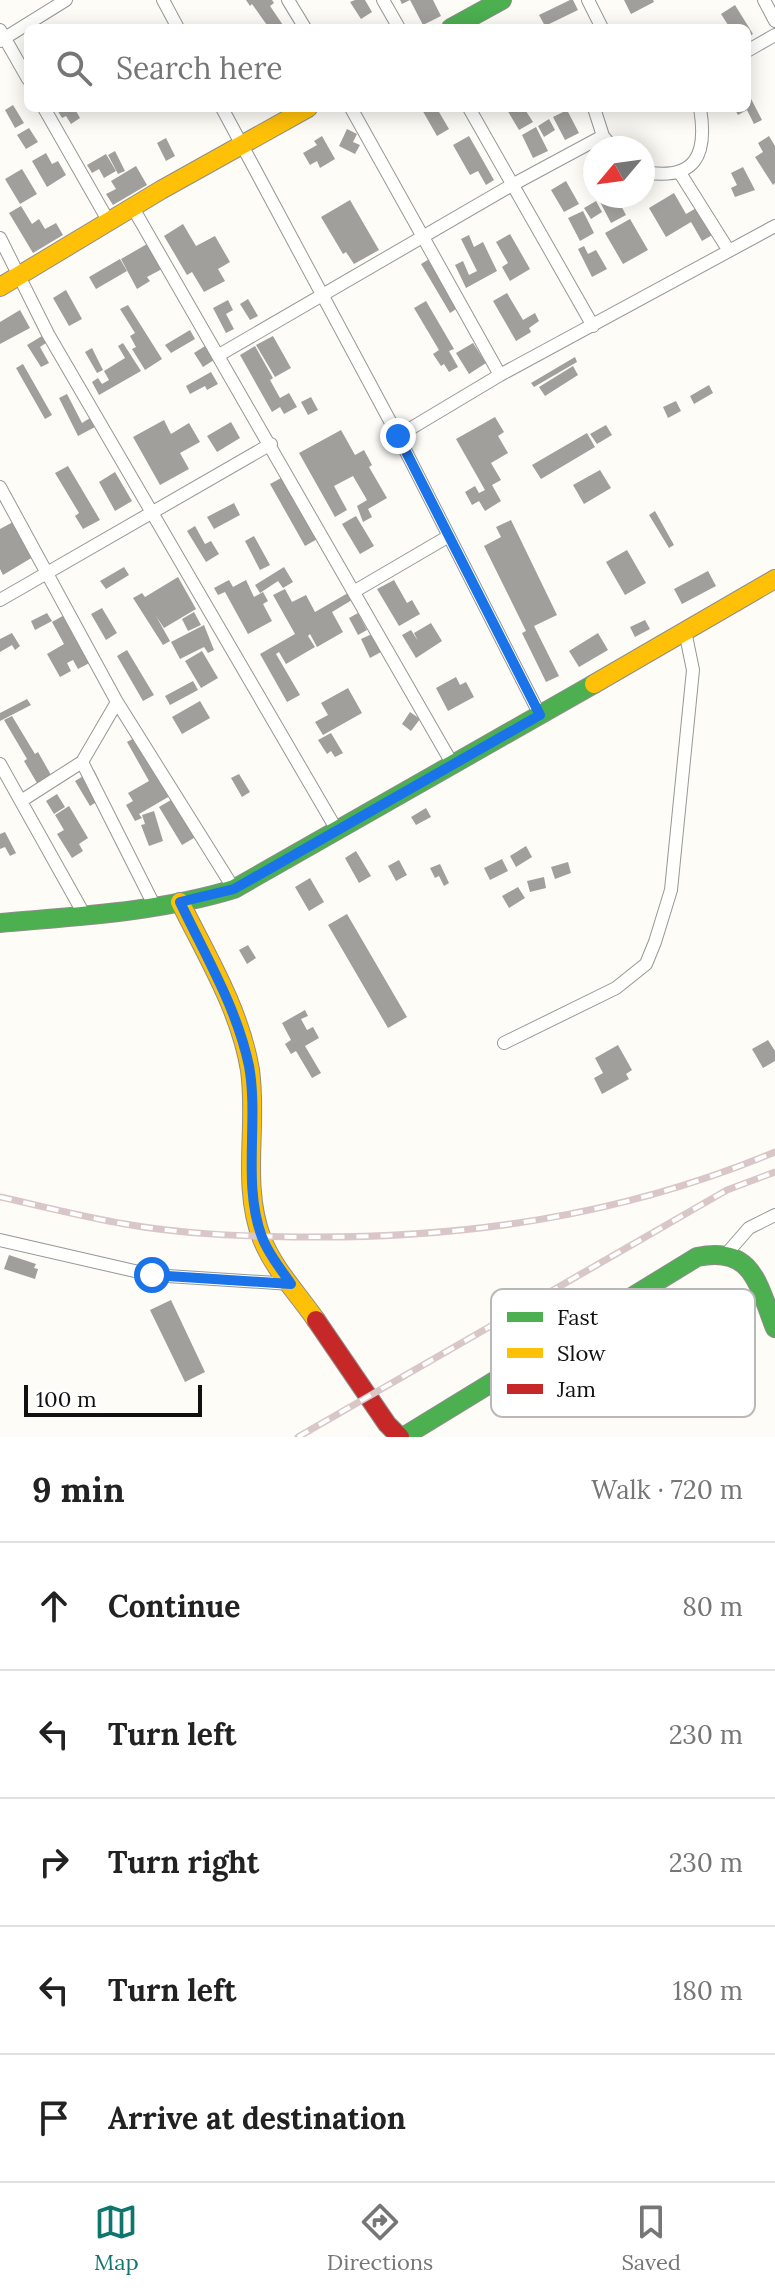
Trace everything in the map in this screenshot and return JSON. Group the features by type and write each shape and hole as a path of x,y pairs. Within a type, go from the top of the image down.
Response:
{"main road":[{"path":"457,24 493,2"},
{"path":"0,287 301,112"},
{"path":"0,923 85,916 180,902 234,889 775,579"},
{"path":"180,902 243,1039 252,1095 252,1158 257,1218 266,1245 291,1284 387,1424 402,1437 491,1383"},
{"path":"645,1289 697,1257 728,1252 751,1271 775,1328"}],"street":[{"path":"24,72 2,36 42,6 66,0"},
{"path":"163,0 176,24"},
{"path":"288,0 303,24"},
{"path":"383,0 397,24"},
{"path":"588,0 600,24"},
{"path":"767,1 775,21"},
{"path":"751,49 775,35"},
{"path":"46,112 109,222"},
{"path":"224,112 398,436 540,715"},
{"path":"353,112 500,375"},
{"path":"471,112 593,326"},
{"path":"595,112 603,136"},
{"path":"655,172 680,173 694,163 702,148 701,112"},
{"path":"219,355 583,147"},
{"path":"680,173 729,251"},
{"path":"133,208 453,765"},
{"path":"398,436 500,375 775,226"},
{"path":"0,238 48,334 154,511 338,832"},
{"path":"0,600 271,444"},
{"path":"0,487 117,702 234,889"},
{"path":"355,591 449,536"},
{"path":"504,1043 616,988 646,964 651,953 673,875 693,670 685,631"},
{"path":"21,801 82,762 117,702"},
{"path":"82,762 154,905"},
{"path":"0,764 85,916"},
{"path":"728,1252 749,1228 775,1215"},
{"path":"0,1240 152,1275 291,1284"}],"building":[{"path":"246,0 272,0 274,3 270,6 282,24 266,24 252,4 250,6"},
{"path":"365,0 372,12 361,19 350,2"},
{"path":"410,0 433,0 441,16 422,24"},
{"path":"570,0 578,10 549,24 544,24 539,15"},
{"path":"624,0 653,0 654,2 631,14"},
{"path":"735,5 747,24 727,24 721,14"},
{"path":"751,99 762,120 754,124 748,112 751,112"},
{"path":"13,105 24,123 15,128 5,110"},
{"path":"58,112 77,112 80,118 71,124 66,116 62,118"},
{"path":"423,112 439,112 449,129 437,136"},
{"path":"508,112 527,112 533,122 519,130"},
{"path":"568,112 579,133 565,140 553,117"},
{"path":"549,119 555,130 544,137 538,126"},
{"path":"536,127 548,151 533,158 522,135"},
{"path":"29,128 38,142 26,149 17,135"},
{"path":"347,129 357,134 353,142 360,145 355,154 339,146"},
{"path":"322,136 335,159 320,168 317,161 310,165 303,153 317,145 314,141"},
{"path":"469,136 494,180 486,185 478,171 470,175 453,145"},
{"path":"769,136 775,146 773,185 755,157 763,152 758,143"},
{"path":"166,138 175,156 166,161 157,143"},
{"path":"115,151 125,171 118,174 108,155"},
{"path":"46,153 52,164 58,161 66,175 47,187 32,161"},
{"path":"106,154 116,171 104,178 99,169 92,173 87,165"},
{"path":"136,166 147,185 113,205 106,194 116,189 111,181"},
{"path":"743,167 755,190 735,197 731,188 737,185 731,173"},
{"path":"22,169 37,194 20,204 5,179"},
{"path":"566,181 579,204 564,212 551,190"},
{"path":"674,193 686,214 698,207 714,234 702,241 691,222 666,237 649,208 655,208 655,204"},
{"path":"350,200 379,250 354,264 346,252 343,254 321,217"},
{"path":"21,206 32,224 39,219 45,229 56,223 63,235 33,253 9,213"},
{"path":"584,208 600,208 602,212 591,219"},
{"path":"603,208 622,208 626,215 611,223"},
{"path":"583,211 594,233 580,241 568,218"},
{"path":"630,219 648,250 623,264 605,233"},
{"path":"183,224 196,246 215,236 230,262 218,269 225,281 204,292 192,272 187,275 164,236"},
{"path":"510,234 530,269 510,281 502,267 508,263 496,242"},
{"path":"469,235 474,247 483,242 497,271 466,288 455,265 463,261 469,275 477,271 461,239"},
{"path":"147,244 162,269 147,277 150,281 137,289 121,259"},
{"path":"584,246 588,254 596,250 607,269 592,277 578,249"},
{"path":"431,258 459,307 450,313 421,264"},
{"path":"120,259 127,271 96,289 89,277"},
{"path":"66,290 82,319 69,326 53,298"},
{"path":"507,293 523,320 535,313 539,321 529,328 531,332 516,341 493,301"},
{"path":"248,299 258,316 250,320 240,304"},
{"path":"228,300 233,310 226,314 234,329 226,333 213,308"},
{"path":"426,301 454,349 449,351 458,367 449,372 433,354 439,350 414,308"},
{"path":"128,305 162,359 145,370 132,349 136,347 130,336 135,333 120,309"},
{"path":"20,310 30,328 0,344 0,322"},
{"path":"190,330 195,339 171,353 165,345"},
{"path":"42,336 46,343 40,347 49,363 41,367 27,345"},
{"path":"273,336 291,368 275,377 256,345"},
{"path":"123,343 141,371 99,395 92,382 98,378 102,384 109,380 104,371 125,358 118,346"},
{"path":"473,343 486,363 469,374 456,353"},
{"path":"205,346 214,360 203,367 194,353"},
{"path":"255,346 280,398 289,393 297,407 284,414 280,407 272,412 240,355"},
{"path":"92,348 103,370 97,373 85,352"},
{"path":"575,357 577,362 534,387 531,383"},
{"path":"23,364 52,415 45,419 16,368"},
{"path":"573,366 578,375 545,396 539,387"},
{"path":"211,372 218,384 207,390 205,386 190,394 186,386"},
{"path":"709,385 713,393 694,404 690,396"},
{"path":"67,394 82,423 90,418 95,427 78,436 59,398"},
{"path":"311,397 318,410 308,415 301,402"},
{"path":"676,401 681,411 668,418 663,407"},
{"path":"495,417 504,432 498,436 508,453 491,463 501,480 492,485 501,501 485,511 479,501 472,505 465,492 475,486 479,493 485,490 456,439"},
{"path":"164,420 171,434 189,423 200,442 180,453 189,469 160,485 133,437"},
{"path":"231,422 240,438 217,452 207,436"},
{"path":"606,425 612,435 597,444 590,434"},
{"path":"341,430 355,455 364,450 372,465 369,467 387,498 368,509 372,517 363,522 357,506 367,500 353,476 334,486 347,510 335,517 299,453"},
{"path":"587,433 595,447 541,479 532,465"},
{"path":"68,466 100,520 83,529 75,516 79,513 55,473"},
{"path":"600,470 611,488 584,504 573,485"},
{"path":"115,472 132,501 115,511 99,482"},
{"path":"283,477 319,538 305,546 270,484"},
{"path":"234,503 240,515 214,529 207,517"},
{"path":"655,511 674,545 669,548 649,515"},
{"path":"356,516 374,546 360,554 342,524"},
{"path":"511,520 557,615 534,626 559,676 546,682 522,633 526,631 484,546 501,537 496,527"},
{"path":"13,522 33,557 3,575 0,569 0,529"},
{"path":"195,526 205,544 211,541 219,554 206,562 187,531"},
{"path":"254,536 270,565 260,570 245,541"},
{"path":"627,550 646,583 625,595 606,562"},
{"path":"124,567 129,575 106,589 100,581"},
{"path":"284,567 293,582 283,588 278,581 260,593 255,585"},
{"path":"708,571 716,586 682,604 674,589"},
{"path":"178,577 196,609 164,628 156,616 170,641 163,645 133,598 142,593 145,597"},
{"path":"229,580 233,587 246,580 254,597 263,592 268,601 263,604 272,621 248,634 225,592 218,595 214,588"},
{"path":"394,580 407,603 412,600 420,614 399,626 377,589"},
{"path":"285,589 292,602 306,595 315,612 348,593 352,600 332,612 343,632 317,647 310,634 308,636 315,647 286,664 279,652 276,654 300,695 287,702 260,654 295,634 273,595"},
{"path":"102,608 117,633 106,640 91,614"},
{"path":"194,612 201,625 188,631 182,619"},
{"path":"47,613 52,621 35,630 31,621"},
{"path":"68,613 95,660 78,669 73,660 67,663 71,671 60,677 47,654 64,644 52,622"},
{"path":"358,613 367,630 358,635 349,618"},
{"path":"645,620 650,629 635,637 630,627"},
{"path":"431,623 442,641 416,658 402,635 411,630 418,641 414,633"},
{"path":"204,625 214,650 208,653 204,647 180,659 171,642"},
{"path":"12,633 20,646 15,650 12,645 0,652 0,639"},
{"path":"598,633 608,650 579,667 569,651"},
{"path":"372,634 381,652 370,658 361,639"},
{"path":"127,650 154,695 143,701 117,656"},
{"path":"202,651 218,678 201,688 185,661"},
{"path":"456,677 460,685 466,682 474,697 448,711 436,688"},
{"path":"193,681 198,690 170,705 165,696"},
{"path":"348,688 362,713 323,735 315,722 328,715 321,703"},
{"path":"27,699 31,705 0,721 0,713"},
{"path":"200,701 210,718 182,734 172,717"},
{"path":"410,712 420,719 411,731 402,724"},
{"path":"12,716 51,775 37,783 4,720"},
{"path":"331,733 343,753 335,757 331,751 327,754 318,740"},
{"path":"136,737 170,796 139,814 142,818 135,821 126,805 133,801 128,793 149,781 127,742"},
{"path":"94,770 99,780 90,786 98,801 90,806 75,781"},
{"path":"239,774 250,792 242,797 231,778"},
{"path":"57,794 65,807 54,814 46,801"},
{"path":"176,797 199,835 182,845 159,807"},
{"path":"69,806 88,838 79,844 83,851 72,858 57,834 64,830 55,815"},
{"path":"426,808 431,817 416,825 411,817"},
{"path":"154,811 163,841 149,846 141,825 145,824 142,815"},
{"path":"5,832 16,853 10,856 5,847 0,849 0,834"},
{"path":"526,846 532,857 516,867 510,856"},
{"path":"356,851 371,876 359,883 345,858"},
{"path":"502,859 508,871 490,880 484,868"},
{"path":"399,860 407,875 396,881 388,866"},
{"path":"568,862 571,873 555,879 551,867"},
{"path":"440,864 449,883 444,886 430,868"},
{"path":"544,877 546,888 530,892 527,881"},
{"path":"310,878 324,902 309,911 295,887"},
{"path":"518,887 525,898 509,908 502,896"},
{"path":"347,914 407,1017 388,1028 328,925"},
{"path":"248,945 256,958 247,964 239,950"},
{"path":"305,1010 308,1016 301,1019 307,1030 313,1027 319,1038 305,1046 321,1073 312,1078 296,1051 291,1054 285,1044 291,1040 282,1023"},
{"path":"768,1040 775,1051 775,1061 763,1068 752,1049"},
{"path":"618,1045 632,1070 626,1074 629,1079 602,1094 594,1078 603,1073 595,1058"},
{"path":"9,1255 36,1264 35,1279 4,1269"},
{"path":"171,1300 205,1372 185,1382 150,1310"}],"railway":[{"path":"0,1197 109,1221 188,1232 294,1237 418,1234 539,1220 599,1208 658,1193 775,1152"},
{"path":"555,1289 727,1190 775,1172"},
{"path":"298,1437 491,1326"}],"traffic: fast":[{"path":"458,24 502,0"},
{"path":"0,923 148,908 234,889 594,684"},
{"path":"645,1289 697,1257 730,1257 742,1263 758,1283 775,1328"},
{"path":"403,1437 491,1383"}],"traffic: slow":[{"path":"0,287 161,190 301,112"},
{"path":"594,684 775,579"},
{"path":"180,902 221,984 245,1048 252,1091 252,1198 262,1239 280,1271 316,1320"}],"traffic: jam":[{"path":"316,1320 387,1424 400,1437"}],"route":[{"path":"152,1275 291,1284 270,1254 257,1218 252,1158 252,1095 243,1039 180,902 234,889 540,715 398,436"}]}
